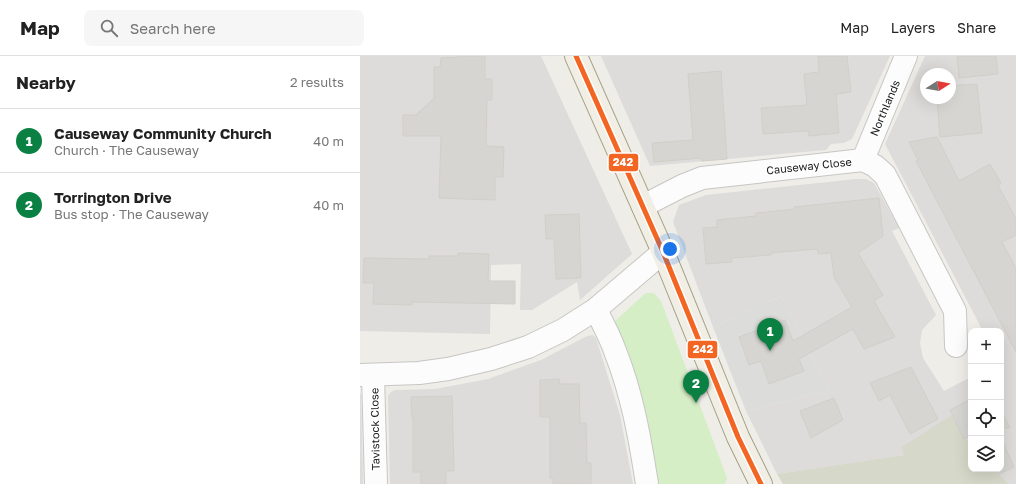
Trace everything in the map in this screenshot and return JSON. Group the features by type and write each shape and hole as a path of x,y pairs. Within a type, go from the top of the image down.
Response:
{"main road":[{"path":"576,56 663,252 738,437 758,482"}],"street":[{"name":"Northlands","path":"863,160 906,56"},
{"name":"Causeway Close","path":"643,206 682,186 702,178 863,160 875,166 885,175 955,311 956,346"},
{"path":"367,375 419,373 448,369 491,359 528,346 556,333 596,309 663,252"},
{"path":"596,309 615,351 630,397 647,484"},
{"name":"Tavistock Close","path":"367,375 376,484"}],"shaded area":[{"path":"360,56 541,56 632,254 580,300 577,282 532,310 520,310 521,264 491,265 490,334 360,331"},
{"path":"601,56 890,56 852,139 844,143 831,144 826,150 650,166"},
{"path":"925,56 1016,56 1016,484 1009,484 997,472 1004,472 1004,328 981,328 885,144"},
{"path":"856,179 866,179 874,183 899,228 892,231 936,315 922,330 920,343 923,358 944,391 968,379 968,441 953,415 904,455 777,474 746,411 829,390 781,296 713,327 673,222 679,205 706,195"},
{"path":"781,296 829,390 746,411 713,327"},
{"path":"593,335 596,338 620,415 633,484 390,484 388,396 391,392 395,390 435,389 488,379 541,360 587,336"},
{"path":"360,393 361,395 363,484 360,484"},
{"path":"952,415 968,441 968,472 997,472 1009,484 783,484 777,474 904,455 902,447"}],"green space":[{"path":"646,293 654,293 661,301 727,478 725,484 658,484 657,472 630,364 615,321"}],"building":[{"path":"485,56 485,79 492,79 492,100 487,100 486,146 504,147 503,177 495,177 495,200 439,198 441,136 403,136 403,115 416,115 434,98 434,67 440,67 441,58"},
{"path":"818,56 847,56 851,92 836,94 839,133 809,136 808,131 763,134 761,108 807,105 804,74 819,72"},
{"path":"957,56 996,56 998,74 959,78"},
{"path":"721,71 727,159 702,161 701,158 654,162 652,143 693,140 688,74"},
{"path":"977,84 982,133 940,137 937,104 956,104 956,86"},
{"path":"937,137 959,181 990,164 1001,183 998,185 1016,219 1016,235 1002,242 1016,268 1016,352 916,161 918,160 909,142"},
{"path":"879,198 883,236 858,253 883,295 874,301 895,337 864,349 853,329 799,359 804,371 769,384 761,361 749,365 739,337 785,320 793,341 852,307 834,277 831,253 818,254 817,249 771,253 771,255 732,258 732,262 706,264 703,228 717,227 717,220 756,216 756,213 795,209 794,207"},
{"path":"579,214 581,278 556,279 554,239 546,239 545,215"},
{"path":"458,253 489,254 488,281 515,281 515,304 412,302 412,305 373,304 374,283 363,283 364,258 429,259 429,256 458,256"},
{"path":"911,367 938,419 910,434 890,395 879,401 870,383"},
{"path":"559,379 560,384 579,384 580,423 586,423 587,463 591,463 591,484 553,484 553,478 550,478 550,417 540,417 540,380"},
{"path":"452,396 454,471 446,471 446,484 421,484 421,472 413,472 413,417 411,397"},
{"path":"834,398 843,420 811,438 800,411"},
{"path":"968,401 968,437 964,439 950,410"},
{"path":"1004,416 1010,428 1004,428"},
{"path":"1004,445 1014,467 1004,472"}],"transit line":[{"name":"242","path":"576,56 663,252 738,437 761,484"}],"place":[{"name":"Causeway Community Church","path":"770,351"},
{"name":"Torrington Drive","path":"696,403"}]}
